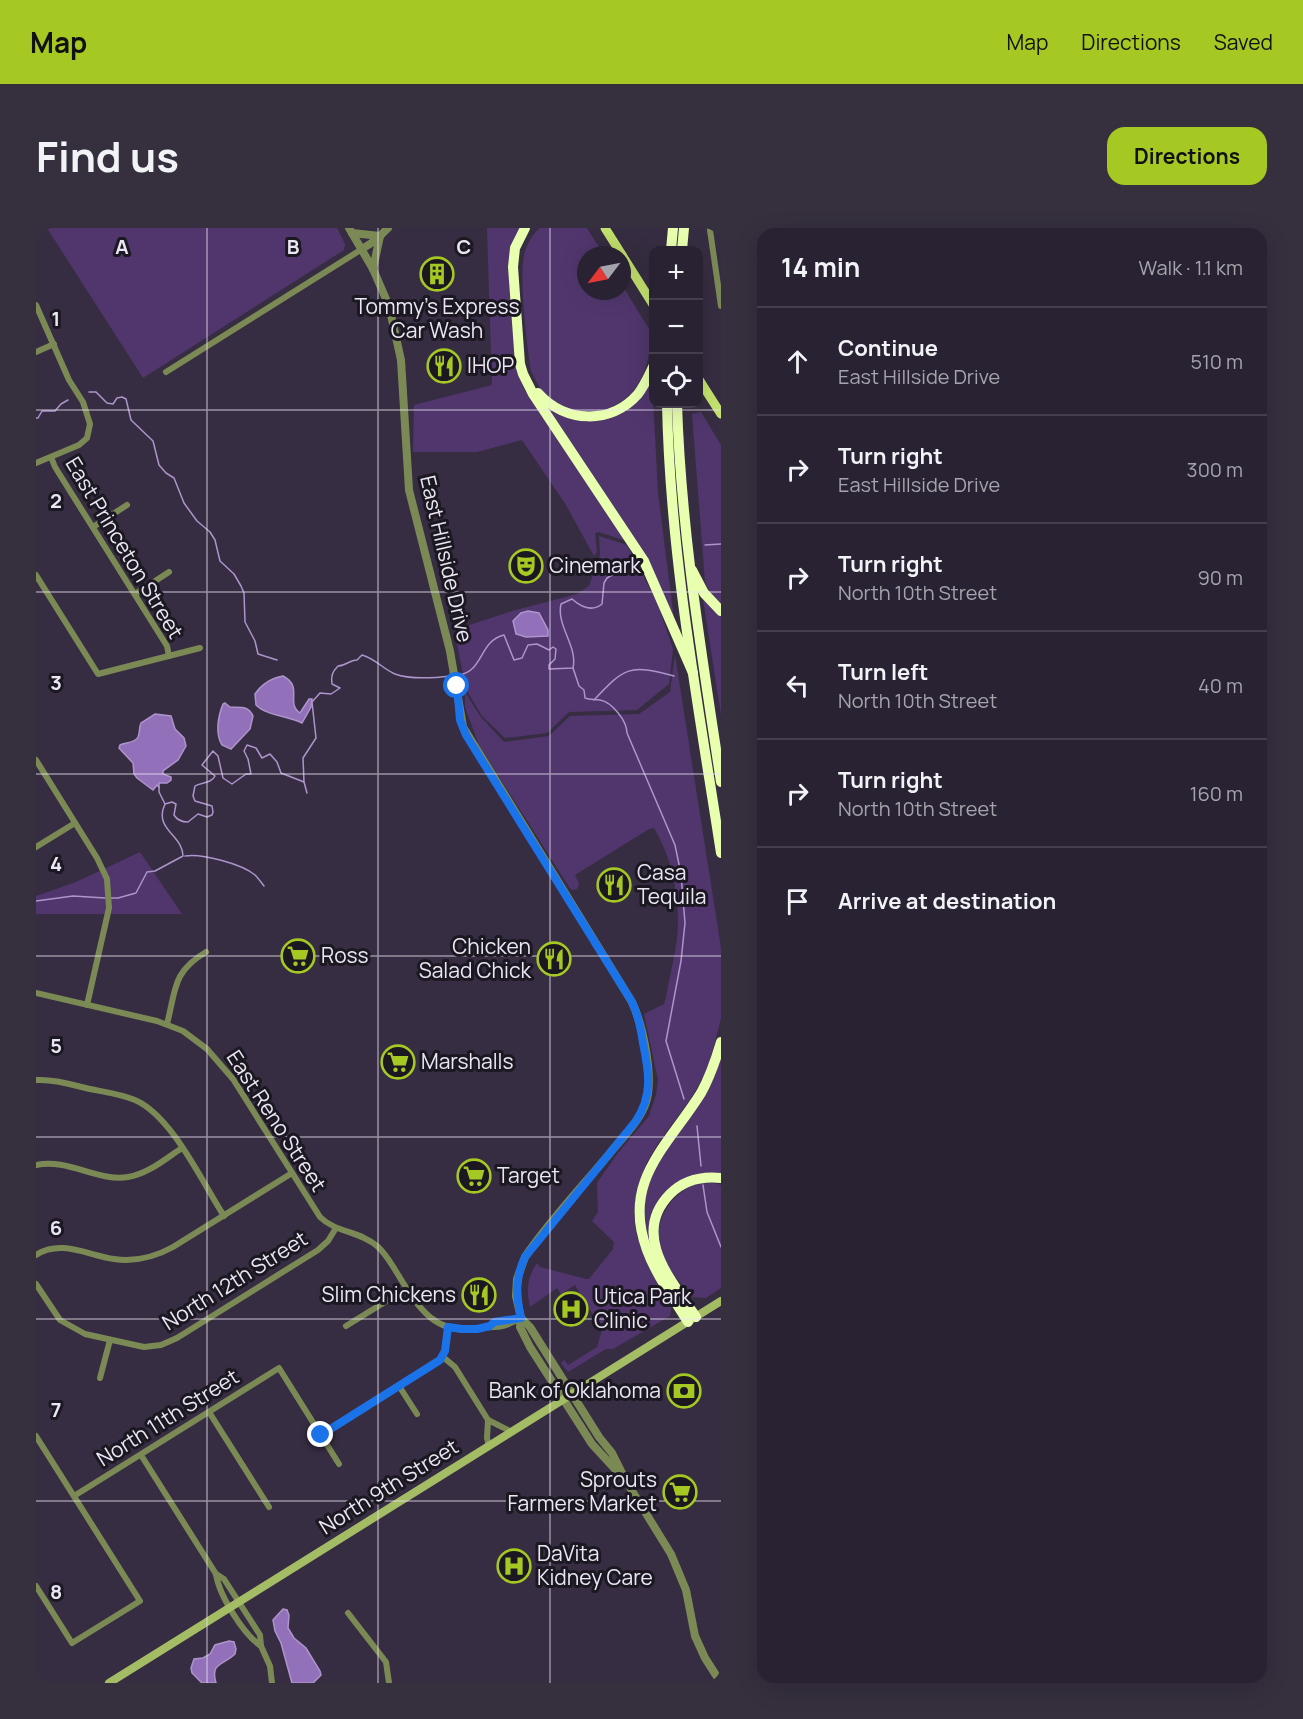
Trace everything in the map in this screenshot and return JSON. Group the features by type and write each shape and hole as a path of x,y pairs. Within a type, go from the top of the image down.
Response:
{"highway":[{"path":"525,228 515,248 513,267 519,352 523,374 533,394 644,561 693,673"},
{"path":"532,228 520,248 518,270 525,365 531,382 540,395 557,409 570,414 586,417 608,414 627,404 639,393 649,374"},
{"path":"671,246 673,228"},
{"path":"682,246 684,228"},
{"path":"667,408 674,535 721,853"},
{"path":"677,408 681,490 688,561 721,782"},
{"path":"688,561 704,593 721,611"},
{"path":"692,1319 646,1249 641,1228 640,1199 652,1162 701,1092 721,1041"},
{"path":"692,1319 661,1263 655,1247 653,1227 662,1204 675,1189 699,1179 721,1178"}],"main road":[{"path":"605,228 616,246"},
{"path":"631,270 650,300"},
{"path":"703,385 721,414"},
{"name":"North 9th Street","path":"109,1683 721,1301"}],"street":[{"path":"166,372 362,249 388,228"},
{"path":"351,230 380,236"},
{"name":"East Hillside Drive","path":"351,230 373,269 389,306 401,360 409,490 453,665 460,720 466,735 632,1002 639,1021 649,1071 648,1092 640,1114 525,1257 519,1272 516,1296 521,1318 520,1327 530,1347 592,1444 626,1481"},
{"path":"710,230 721,306"},
{"path":"373,269 380,236"},
{"name":"East Princeton Street","path":"36,305 69,380 83,402 89,417 90,430 87,438 80,445 51,457 55,467 167,646 169,656"},
{"path":"36,352 54,344"},
{"path":"36,463 51,457"},
{"path":"93,526 127,505"},
{"path":"135,594 169,572"},
{"path":"36,575 39,586 98,674 200,648"},
{"path":"36,760 103,870 109,890 109,903 87,1005"},
{"path":"36,847 75,823"},
{"path":"166,1024 181,974 193,960 206,952"},
{"name":"East Reno Street","path":"36,993 166,1024 197,1040 225,1068 320,1217 336,1228 360,1235 379,1247 426,1314 448,1327"},
{"path":"36,1080 57,1081 127,1097 147,1107 164,1122 224,1216"},
{"path":"36,1165 55,1164 116,1177 128,1177 148,1169 182,1148"},
{"path":"36,1255 63,1247 114,1259 148,1257 173,1247 292,1173"},
{"name":"North 12th Street","path":"36,1284 50,1307 68,1326 85,1334 136,1346 161,1345 177,1338 318,1250 328,1241 336,1228"},
{"path":"346,1326 406,1288"},
{"path":"339,1464 321,1435 443,1357 448,1327 470,1329 495,1327 511,1324 521,1318"},
{"name":"East Hillside Drive","path":"521,1318 530,1327 599,1437 612,1453 626,1481 671,1554 681,1573 695,1636 705,1658 721,1683"},
{"path":"100,1378 110,1340"},
{"path":"443,1357 455,1367 488,1420 512,1432"},
{"name":"North 11th Street","path":"74,1496 279,1368 321,1435"},
{"path":"399,1386 417,1414"},
{"path":"209,1412 269,1507"},
{"path":"488,1420 489,1446"},
{"path":"36,1436 140,1601 72,1643 36,1586"},
{"path":"141,1455 216,1574 218,1585 231,1607 252,1640 261,1646"},
{"path":"216,1574 224,1579 260,1635 261,1646 270,1666 272,1683"},
{"path":"348,1613 386,1662 389,1683"}],"shaded area":[{"path":"47,228 337,228 345,244 344,250 143,378"},
{"path":"487,228 520,228 512,244 508,265 515,362 524,389 626,541 599,532 595,533 597,552 594,556 566,505 522,440 477,452 413,452 414,405 492,385"},
{"path":"540,228 587,228 598,246 577,246 577,300 631,300 649,329 647,364 638,385 615,406 593,412 570,410 549,399 531,371 522,276 525,251"},
{"path":"649,382 649,408 654,408 658,493 674,619 659,587 548,407 609,418"},
{"path":"701,412 721,445 721,603 711,594 705,582 692,414"},
{"path":"599,536 627,545 657,602 673,649 669,684 637,710 569,712 547,733 505,738 482,716 466,689 454,630 512,611 577,594 589,586 600,555"},
{"path":"703,599 721,616 721,715"},
{"path":"528,611 539,613 548,630 548,636 526,637 516,634 513,621 521,613"},
{"path":"675,655 721,948 721,1018 708,1069 690,1100 647,1162 637,1191 634,1214 637,1237 649,1267 672,1304 670,1316 613,1349 606,1349 568,1372 561,1363 564,1360 568,1365 597,1347 602,1330 575,1285 561,1294 557,1288 530,1307 529,1279 537,1263 540,1267 589,1279 613,1249 614,1242 592,1221 598,1212 597,1183 617,1154 649,1116 656,1095 658,1080 644,1014 664,1004 666,997 678,932 675,886 665,850 654,828 575,875 579,884 577,889 572,890 479,745 465,707 465,692 480,716 504,742 549,736 570,716 639,714 670,692"},
{"path":"283,676 292,685 294,705 300,713 309,699 312,699 311,707 302,723 266,711 256,705 255,694 261,687"},
{"path":"225,703 230,707 246,709 253,716 250,729 231,749 222,745 218,736 219,719"},
{"path":"155,714 171,716 175,729 184,738 186,746 178,760 163,771 163,774 171,777 171,780 167,783 159,783 159,787 157,785 153,790 137,778 134,774 133,763 119,748 120,745 136,739 141,723"},
{"path":"140,852 182,914 36,914 36,896 76,882"},
{"path":"721,1054 721,1175 665,1195 652,1256 642,1218 646,1182"},
{"path":"696,1184 721,1185 721,1288 706,1298 692,1297 671,1271 662,1255 659,1244 660,1223 669,1205 684,1190"},
{"path":"283,1609 287,1610 289,1615 288,1628 294,1638 306,1648 320,1671 321,1675 313,1683 292,1683 273,1620"},
{"path":"234,1642 235,1654 216,1668 216,1683 202,1683 192,1673 194,1659 203,1658 210,1654 215,1645"}],"waterway":[{"path":"89,392 96,392 107,403 113,404 117,398 126,399 131,420 153,441 159,465 174,478 184,503 197,521 210,532 215,540 220,561 234,574 241,586 244,593 245,622 255,641 258,654 277,660"},
{"path":"36,418 42,411 55,411 68,400"},
{"path":"705,545 721,544"},
{"path":"459,675 473,668 490,643 504,635 514,660 522,658 528,645 537,644 549,650 553,647 556,649 555,659 549,665 549,669 573,668 573,652 561,620 561,604 572,599 587,608 594,608 602,604 604,583 607,578 632,563"},
{"path":"110,898 136,893 147,872 155,871 183,856 182,849 165,826 162,813 165,804 172,802 176,804 174,815 184,822 188,822 198,814 207,817 212,815 212,806 195,801 193,796 195,786 215,776 202,765 213,751 218,756 223,778 232,784 246,774 251,774 244,751 247,745 256,748 262,758 270,754 277,762 281,773 304,782 303,758 316,738 312,702 320,693 331,694 340,688 332,684 333,672 338,666 357,660 362,655 401,676 423,678 451,676"},
{"path":"573,668 579,686 584,690 585,698 609,704 622,718 675,845 681,874 685,923 681,961 666,1041 684,1099"},
{"path":"594,700 613,681 629,671 647,670 674,676"},
{"path":"304,782 307,793"},
{"path":"159,787 165,804"},
{"path":"185,856 201,856 231,863 255,875 264,886"},
{"path":"36,901 73,896 105,898"},
{"path":"697,1126 701,1166"},
{"path":"703,1185 707,1212 721,1247"}],"place":[{"name":"Tommy's Express Car Wash","path":"437,274"},
{"name":"IHOP","path":"444,366"},
{"name":"Cinemark","path":"526,566"},
{"name":"Casa Tequila","path":"614,885"},
{"name":"Ross","path":"298,956"},
{"name":"Chicken Salad Chick","path":"554,959"},
{"name":"Marshalls","path":"398,1062"},
{"name":"Target","path":"474,1176"},
{"name":"Slim Chickens","path":"479,1295"},
{"name":"Utica Park Clinic","path":"571,1309"},
{"name":"Bank of Oklahoma","path":"684,1391"},
{"name":"Sprouts Farmers Market","path":"680,1492"},
{"name":"DaVita Kidney Care","path":"514,1566"}],"route":[{"path":"321,1435 440,1360 445,1351 448,1327 477,1329 510,1318 521,1318 516,1296 517,1279 525,1257 636,1121 646,1103 648,1092 649,1071 639,1021 632,1002 466,735 460,720 457,686"}]}
